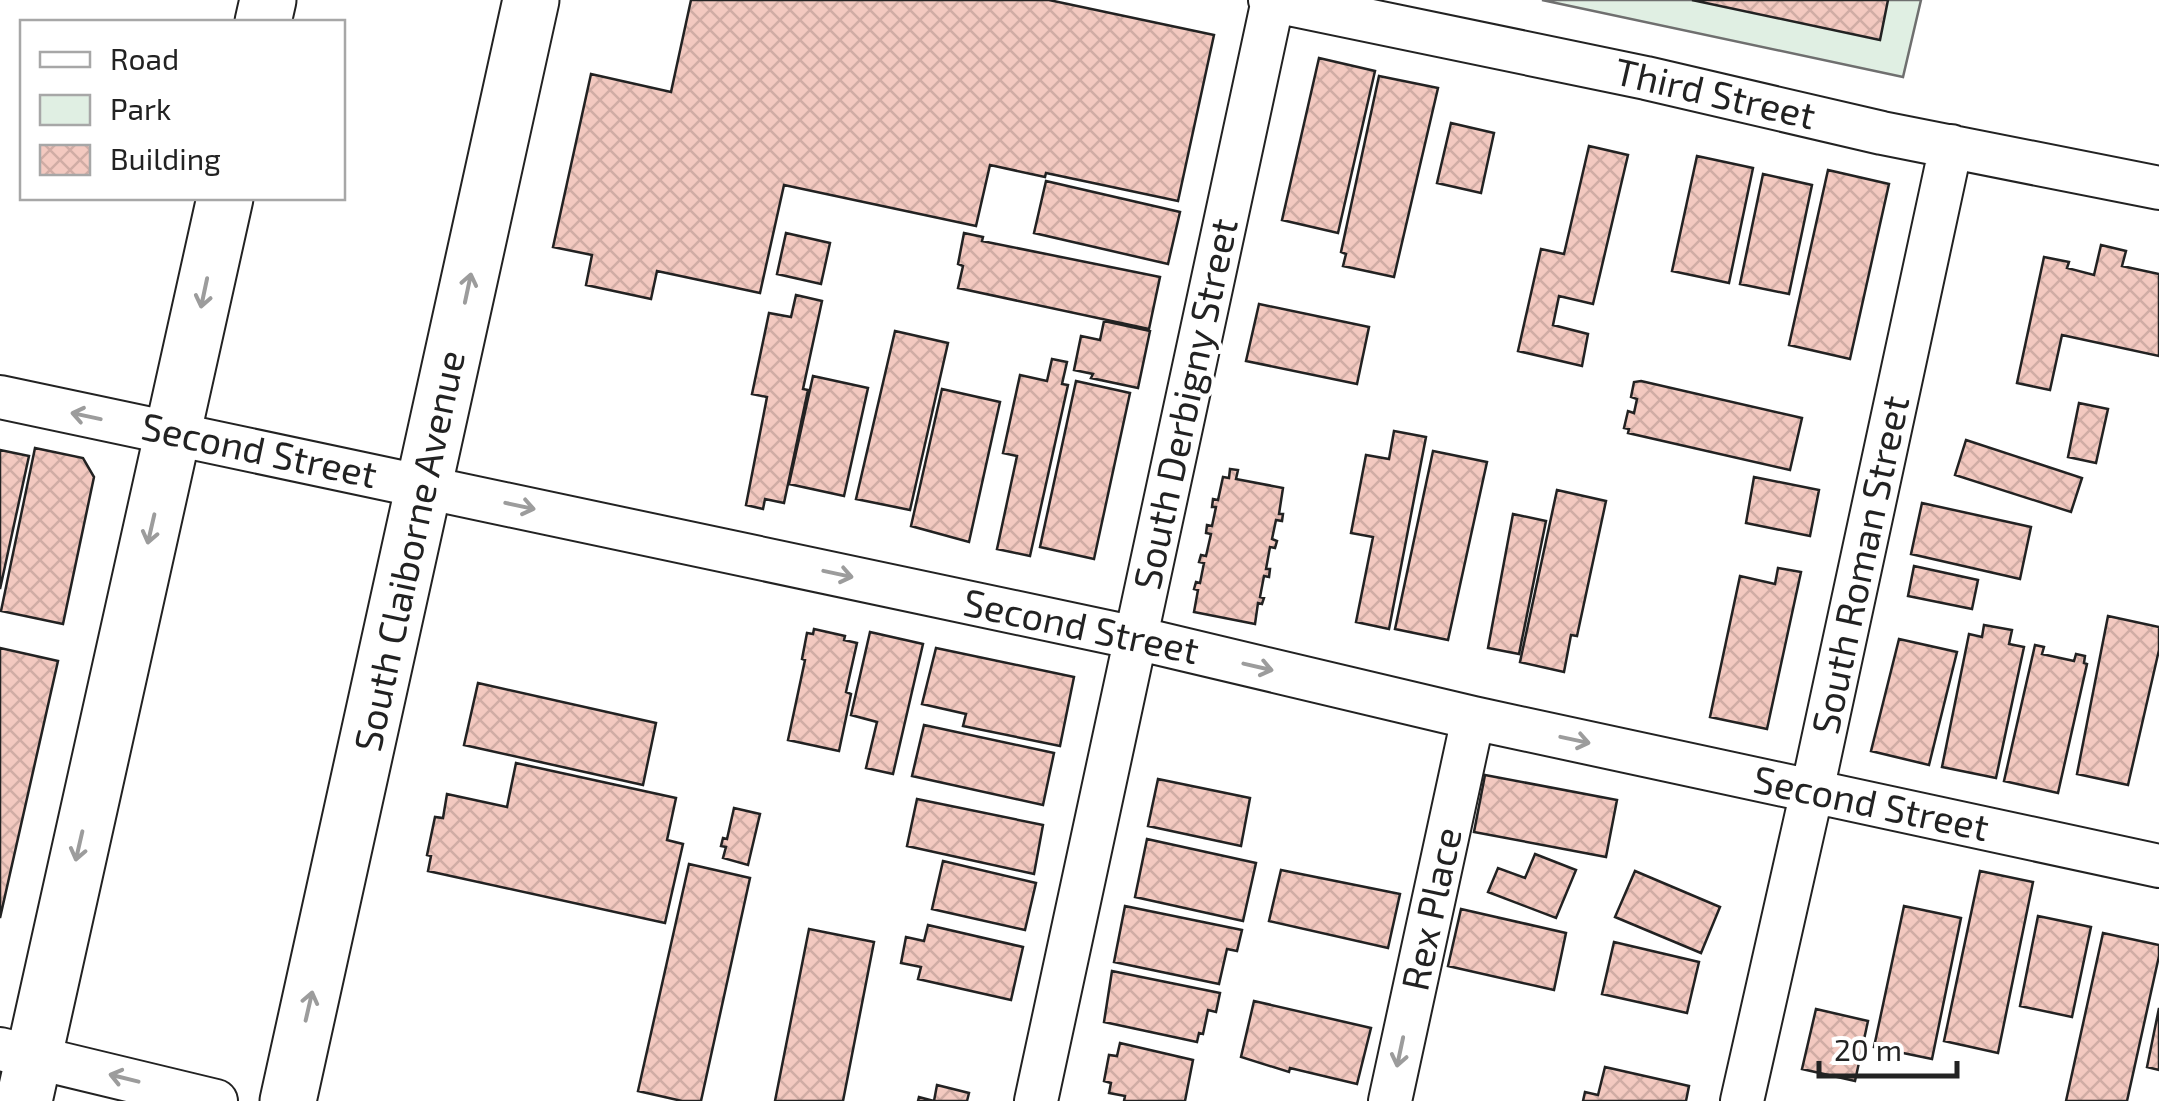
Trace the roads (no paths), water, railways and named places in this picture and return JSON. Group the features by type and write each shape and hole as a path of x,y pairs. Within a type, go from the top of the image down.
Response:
{"main road":[{"name":"South Claiborne Avenue","path":"288,1101 531,0"},
{"path":"19,1068 225,200"}],"street":[{"name":"Third Street","path":"1272,0 2159,188"},
{"name":"South Derbigny Street","path":"1036,1101 1272,0"},
{"name":"South Roman Street","path":"1742,1101 1951,146"},
{"name":"Second Street","path":"0,397 1136,638 1474,718 2159,866"},
{"name":"Rex Place","path":"1390,1101 1474,718"},
{"path":"19,1068 216,1101"}]}
